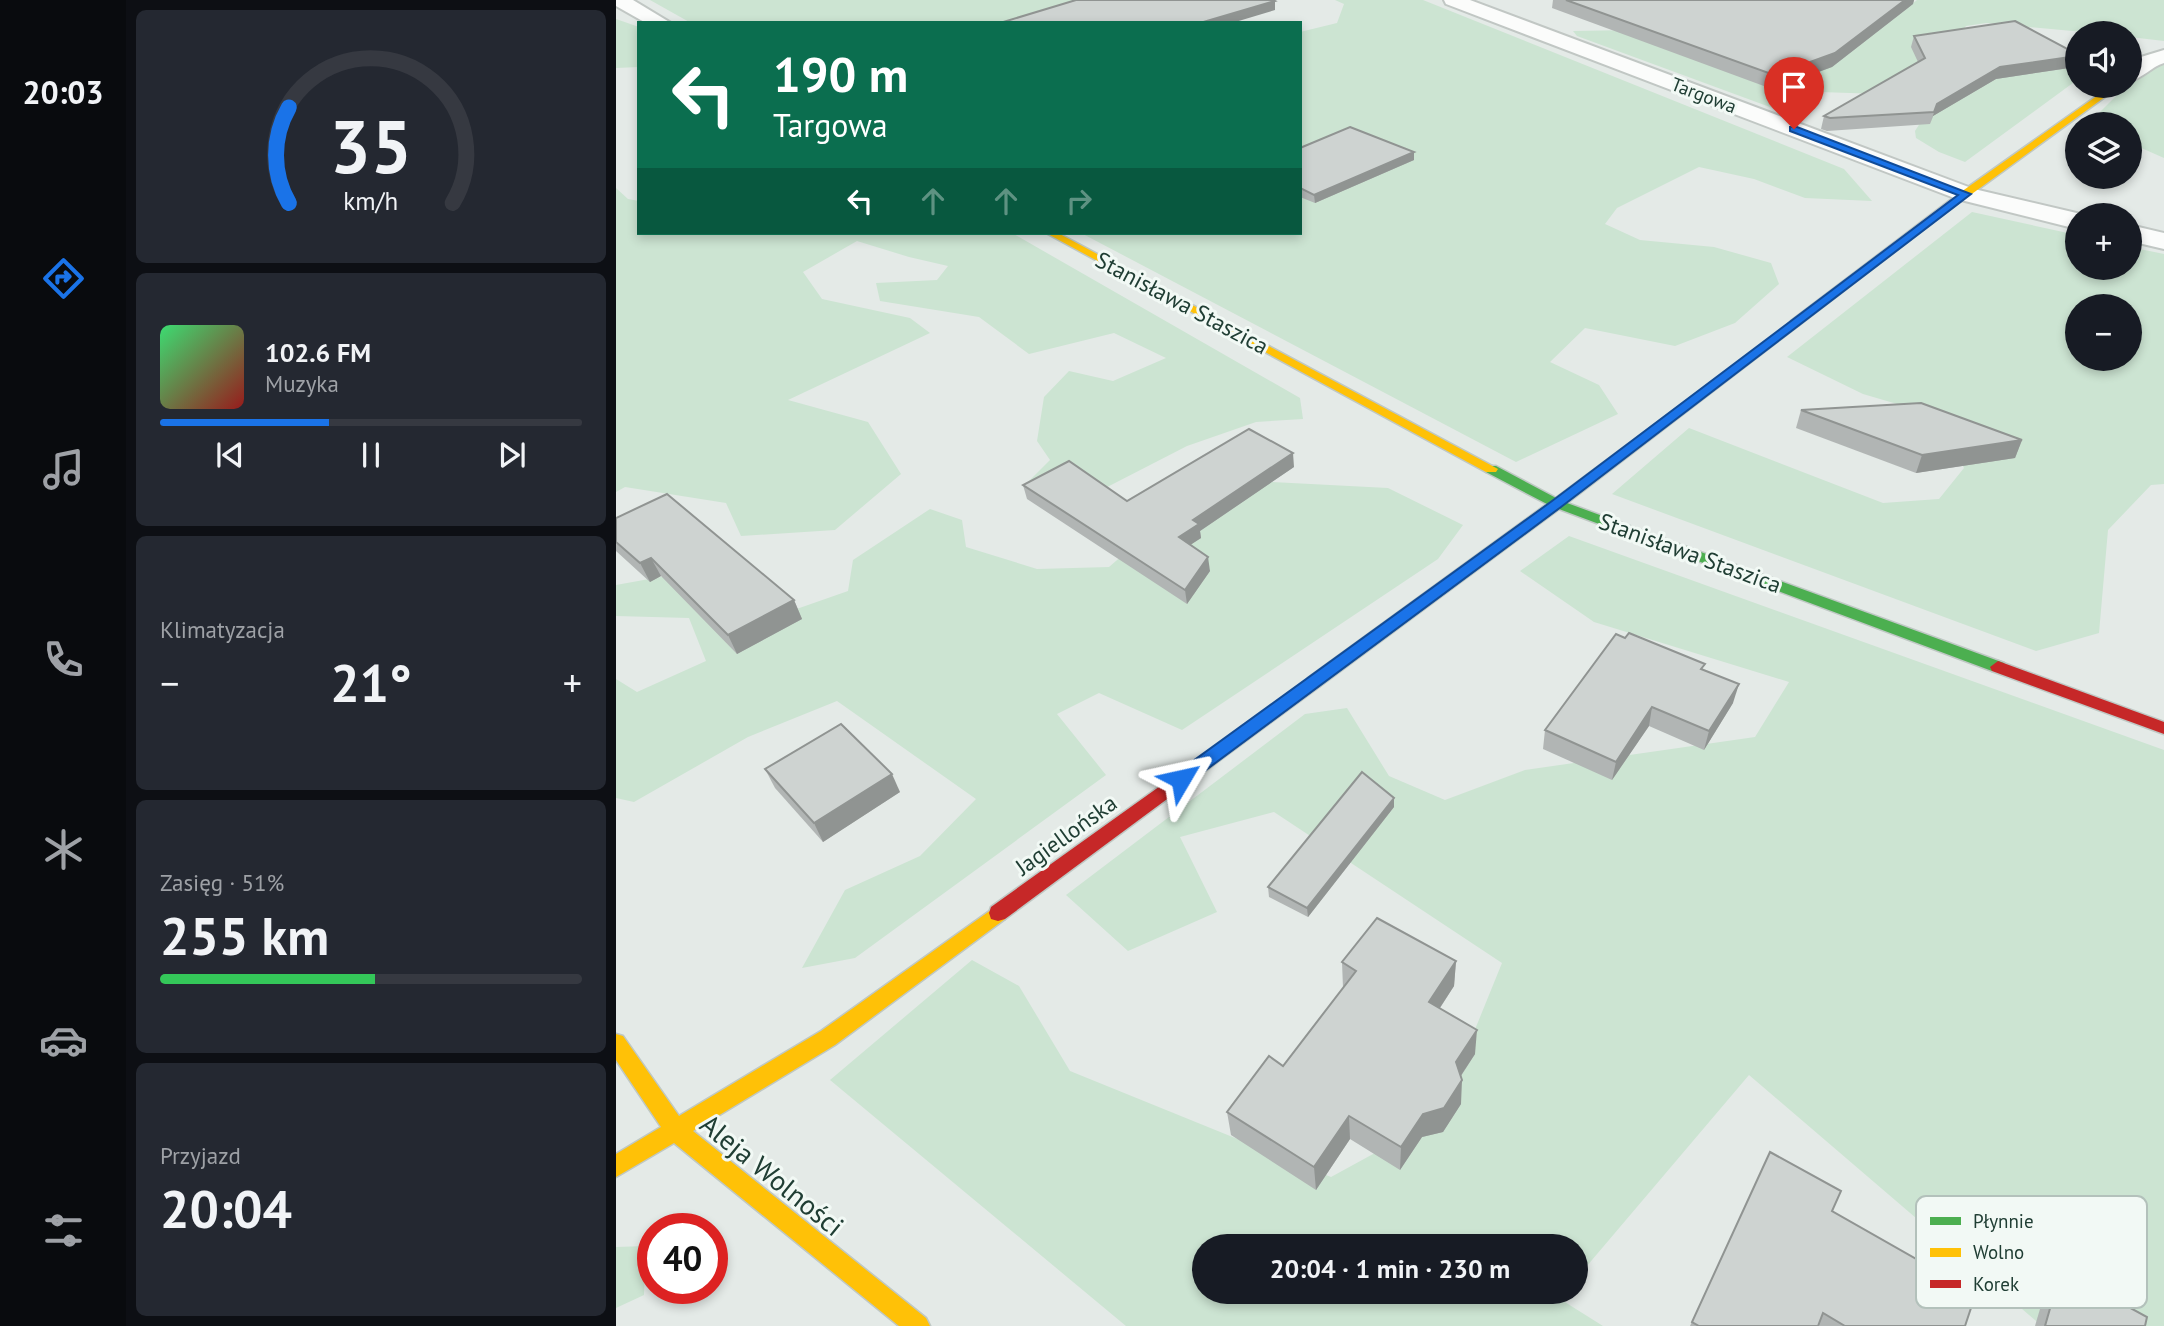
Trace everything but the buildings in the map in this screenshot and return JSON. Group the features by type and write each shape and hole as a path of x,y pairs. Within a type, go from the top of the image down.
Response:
{"street":[{"path":"619,0 657,21"},
{"name":"Targowa","path":"1452,0 1966,194 2065,217"},
{"path":"2142,66 2164,56"},
{"name":"Jagiellońska","path":"616,1166 828,1038 1556,504 1966,194 2099,98"},
{"name":"Stanisława Staszica","path":"1055,235 1556,504 2164,727"},
{"path":"2142,236 2164,241"},
{"name":"Aleja Wolności","path":"616,1043 676,1131 918,1326"}],"green space":[{"path":"650,0 1125,0 1169,21 687,21"},
{"path":"1335,0 1423,0 1844,169 1872,201 1805,198 1754,179 1699,167 1617,208 1605,224 1640,240 1714,247 1771,263 1779,284 1735,323 1675,346 1585,328 1550,362 1599,385 1618,414 1516,462 1085,235 1302,235 1302,32 1337,23 1344,4"},
{"path":"1917,0 2164,0 2164,41 2142,38 2142,21 2065,21 2065,30 1986,23 1966,26 1955,40 2065,54 2065,89 1965,162 1939,152 1916,138 1915,131 1924,117 1880,94 1820,92 1802,101 1794,116 1577,36 1573,31 1633,30 1908,7"},
{"path":"616,19 637,26 637,67 616,68"},
{"path":"2164,60 2164,158 2142,148 2142,112 2100,112 2114,98 2142,98 2144,67"},
{"path":"616,188 628,199 637,201 637,235 1015,235 1300,398 1303,419 1256,422 1187,446 1080,501 1024,486 1050,460 1037,441 1044,397 1069,371 1113,381 1166,358 1114,333 1029,354 979,317 880,301 876,283 937,280 948,266 857,241 803,272 822,299 910,318 930,333 788,400 868,422 901,474 835,530 741,536 726,503 625,487 616,492"},
{"path":"1972,212 2065,232 2065,280 2142,280 2142,249 2164,254 2164,484 2151,485 2108,530 2099,633 2036,651 1612,494 1689,428 1883,503 1939,499 1964,468 1938,416 1863,394 1787,357"},
{"path":"1272,482 1388,488 1463,525 1438,559 1182,730 1099,693 1057,714 1106,775 855,958 802,968 845,890 920,856 976,799 837,701 748,737 634,802 616,798 616,679 637,692 706,661 689,618 616,616 616,585 699,570 768,619 848,591 853,560 930,509 962,520 966,547 1037,569 1109,567 1198,490"},
{"path":"1569,536 2164,750 2164,1326 2042,1326 2021,1308 2147,1308 2147,1196 1916,1196 1916,1218 1749,1075 1588,1265 1588,1234 1192,1234 1192,1304 1568,1304 1603,1326 1126,1326 830,1080 972,960 1019,986 1070,1071 1331,1177 1439,1118 1502,963 1274,812 1180,837 1217,912 1128,951 1066,895 1305,714 1347,708 1389,776 1445,800 1525,770 1755,737 1789,682 1594,622 1520,571"},
{"path":"637,1246 637,1298 616,1308 616,1247"}],"traffic: fast":[{"path":"1314,682 1557,504 1795,323"},
{"path":"1491,469 1557,504 1998,667"}],"traffic: slow":[{"path":"1965,194 2099,98"},
{"path":"1055,235 1491,469"},
{"path":"616,1166 828,1038 998,913"},
{"path":"616,1043 676,1131 918,1326"}],"traffic: jam":[{"path":"1795,323 1965,194"},
{"path":"1998,667 2164,728"},
{"path":"998,913 1314,682"}],"route":[{"path":"1181,779 1556,504 1966,194 1794,129"}]}
